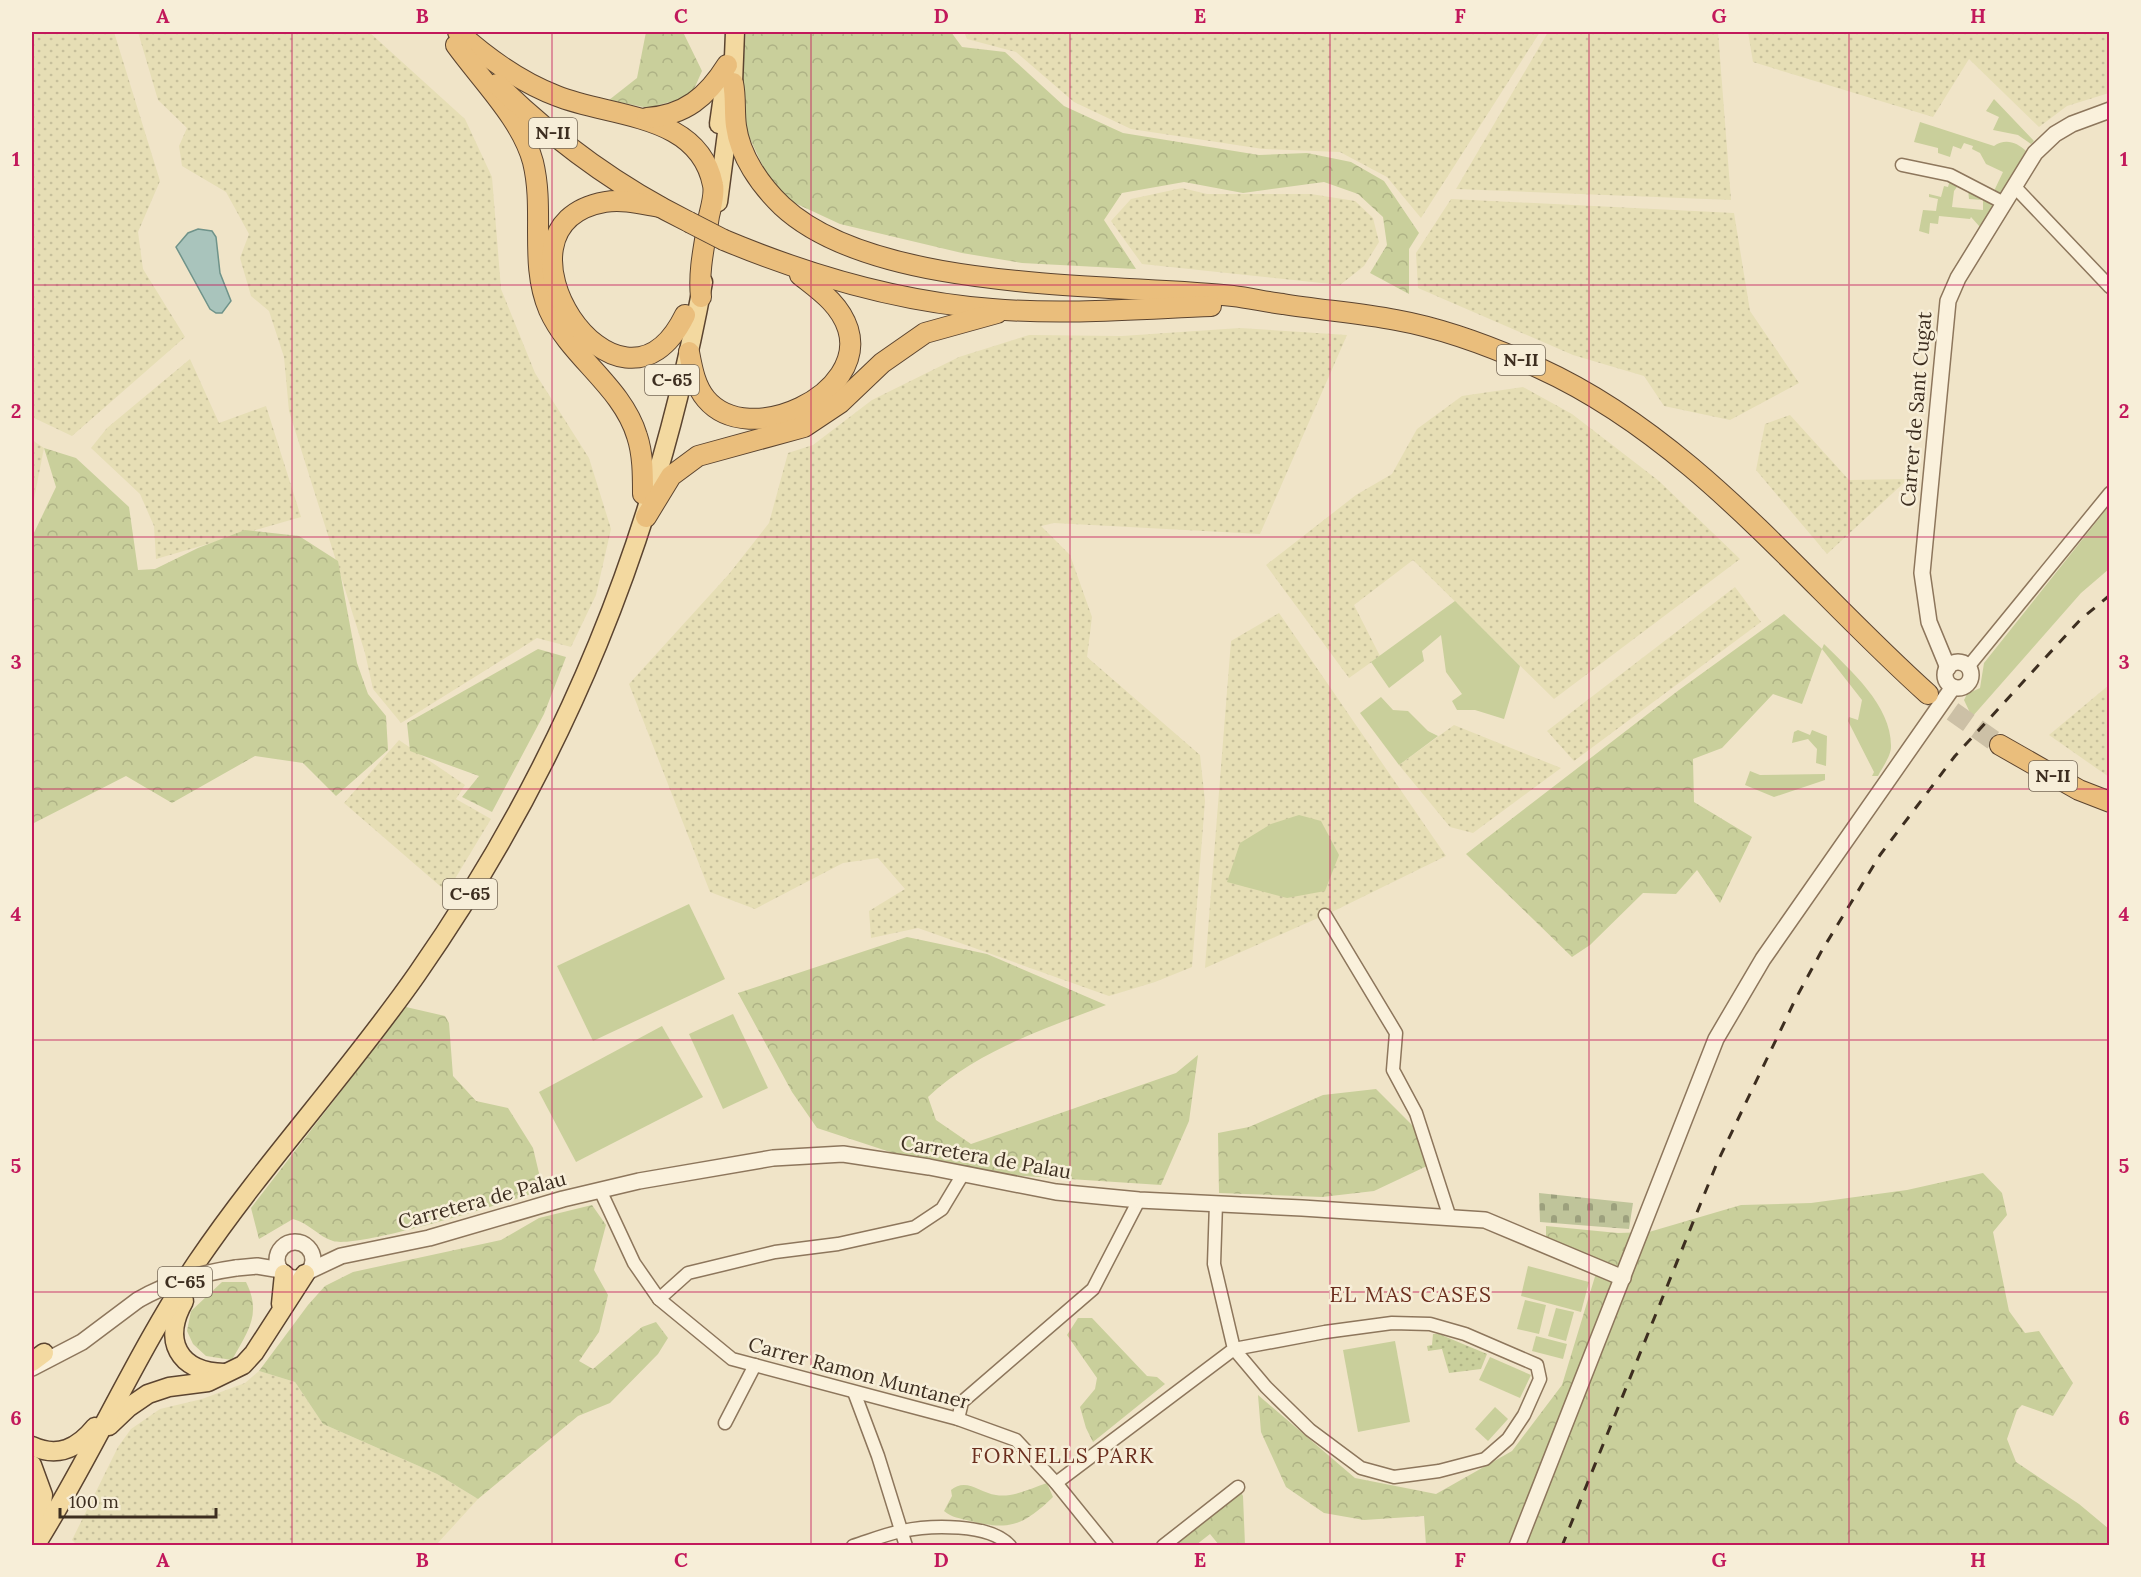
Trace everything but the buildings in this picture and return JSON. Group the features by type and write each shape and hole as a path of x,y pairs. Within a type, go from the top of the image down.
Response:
{"highway":[{"path":"452,36 505,69 556,96 613,113 641,118 674,131 691,143 703,158 714,187 699,278 700,297"},
{"path":"452,36 514,120 527,143 538,192 539,267 542,288 558,327 571,347 606,385 630,418 641,454 643,494"},
{"name":"N-II","path":"452,36 508,95 599,168 660,207 724,240 788,266 903,297 1009,310 1067,311 1285,305 1399,321 1460,336 1544,370 1607,405 1668,448 1722,494 1928,694"},
{"path":"641,118 672,115 689,108 730,74"},
{"path":"730,74 738,134 758,177 775,199 795,217 841,242 920,265 978,276 1060,285 1236,296 1285,305"},
{"path":"660,207 625,201 605,202 573,215 564,225 553,250 555,281 561,303 582,334 599,348 616,356 644,355 662,346 685,315"},
{"path":"689,352 698,386 706,400 732,417 763,419 781,415 816,398 832,385 848,358 849,330 833,303 788,266"},
{"path":"646,517 671,476 698,456 804,427 840,403 882,363 925,333 1009,310"},
{"name":"N-II","path":"2000,745 2079,790 2109,802"}],"main road":[{"name":"C-65","path":"35,1545 171,1304 237,1207 415,977 481,877 552,748 586,673 646,517 689,352 720,191 735,32"},
{"name":"C-65","path":"621,580 685,315 730,74"},
{"path":"229,1373 211,1373 189,1363 177,1349 173,1326 175,1317 199,1275 228,1232 237,1207"},
{"path":"279,1312 283,1272"},
{"path":"84,1458 114,1420 141,1398 162,1389 208,1382 229,1373 251,1358 306,1273"},
{"path":"32,1446 51,1452 76,1446 84,1440 115,1402"},
{"path":"32,1466 40,1484 43,1501 35,1545"}],"street":[{"name":"Carrer de Sant Cugat","path":"1948,668 1929,622 1922,573 1948,301 1958,278 2035,153 2055,134 2072,124 2109,112"},
{"path":"1902,165 1950,175 2004,203"},
{"path":"2014,186 2109,287"},
{"path":"1968,667 2109,493"},
{"path":"1958,663 1968,667 1971,674 1968,683 1959,688 1953,687 1946,678 1948,668 1958,663"},
{"path":"1516,1545 1716,1039 1763,959 1953,687"},
{"path":"1325,915 1396,1034 1394,1070 1416,1113 1450,1218"},
{"name":"Carretera de Palau","path":"306,1273 342,1256 429,1238 600,1190 772,1158 843,1155 963,1174 1056,1192 1139,1200 1485,1220 1623,1278"},
{"path":"659,1299 688,1273 775,1252 838,1244 915,1227 942,1209 963,1174"},
{"name":"Carrer Ramon Muntaner","path":"600,1190 634,1263 659,1299 732,1359 958,1419 1016,1440 1056,1482 1107,1545"},
{"path":"958,1419 962,1402 1093,1289 1139,1200"},
{"path":"1056,1482 1234,1349 1325,1332 1392,1323 1430,1324 1465,1334 1537,1365 1540,1379 1524,1415 1508,1439 1485,1459 1439,1471 1394,1477 1360,1468 1310,1430 1266,1387 1234,1349 1214,1264 1216,1203"},
{"path":"32,1368 69,1350 138,1300 174,1282 201,1274 257,1266 294,1277 306,1273 313,1259 304,1244 293,1242 257,1266"},
{"name":"Carretera de Palau","path":"304,1244 342,1256"},
{"path":"280,1249 278,1261 283,1272"},
{"path":"36,1357 102,1326"},
{"path":"725,1423 755,1365"},
{"path":"854,1392 903,1530 906,1545"},
{"path":"1163,1545 1238,1487"},
{"path":"853,1545 903,1530 940,1528 989,1531 1010,1545"}],"shaded area":[{"path":"32,32 114,32 160,181 138,232 143,269 185,337 72,436 32,417"},
{"path":"138,32 369,32 465,119 492,177 501,289 535,373 589,458 611,529 596,595 571,647 537,638 401,723 373,689 365,653 289,411 284,357 269,311 251,296 240,258 249,234 226,192 182,166 179,146 187,128 158,100"},
{"path":"964,32 1540,32 1421,218 1387,177 1340,152 1263,149 1131,129 1074,102 1016,52 967,39"},
{"path":"1548,32 1718,32 1731,200 1456,189"},
{"path":"1748,32 2109,32 2109,93 2067,106 2039,127 1969,59 1933,117 1753,62"},
{"path":"1182,188 1207,194 1311,194 1355,201 1373,218 1379,242 1364,266 1340,285 1142,264 1111,221 1131,199"},
{"path":"1451,199 1734,213 1750,311 1799,383 1730,420 1664,406 1644,376 1573,355 1418,288 1416,253"},
{"path":"1240,328 1347,335 1260,534 1054,523 1041,526 1070,555 1092,617 1087,657 1200,755 1205,801 1192,967 1155,982 1109,996 918,928 871,938 869,911 905,889 878,858 843,863 755,909 710,892 629,684 729,574 769,523 788,453 813,445 872,400 959,357 1029,335 1122,336"},
{"path":"190,359 219,423 266,406 301,517 156,559 154,526 140,494 91,448 107,428"},
{"path":"1523,387 1572,414 1659,481 1740,559 1554,699 1413,560 1354,605 1380,656 1349,678 1266,565 1356,495 1392,474 1417,429 1462,396"},
{"path":"1790,415 1849,480 1908,479 1827,554 1756,470 1765,424"},
{"path":"32,440 44,448 32,509"},
{"path":"1735,587 1761,622 1574,761 1547,731"},
{"path":"1279,613 1446,856 1336,910 1205,968 1231,641"},
{"path":"2109,685 2109,777 2049,735"},
{"path":"1454,725 1561,768 1473,833 1450,827 1399,765"},
{"path":"399,740 465,785 456,799 491,819 447,892 344,803"},
{"path":"259,1371 295,1382 323,1424 437,1474 478,1499 436,1545 78,1546 72,1540 118,1447 131,1429 160,1409 202,1399 245,1383"}],"green space":[{"path":"646,32 683,32 702,71 691,96 648,108 609,100 637,78"},
{"path":"746,32 951,32 962,47 1005,52 1064,106 1123,133 1259,155 1307,153 1351,162 1384,181 1419,233 1409,249 1409,294 1370,273 1387,245 1383,217 1358,194 1324,182 1243,193 1184,182 1122,193 1104,220 1136,269 1022,263 962,253 840,224 784,198 765,171 746,130 742,83"},
{"path":"1994,99 2034,141 2031,144 2018,135 1993,130 1999,117 1986,111"},
{"path":"1920,122 1994,146 2002,142 2011,142 2026,151 2000,194 1994,191 2003,172 1986,164 1980,153 1972,149 1973,146 1964,143 1961,149 1953,146 1950,157 1938,153 1938,148 1914,142"},
{"path":"1950,180 1959,184 1954,191 1952,207 1983,210 1983,200 1969,199 1968,189 1996,201 1980,227 1971,217 1970,219 1939,216 1938,224 1930,223 1929,234 1919,231 1923,210 1936,211 1938,199 1929,197 1929,194 1941,197 1944,186 1948,187"},
{"path":"44,448 76,458 129,507 138,570 155,569 198,548 245,530 299,536 338,561 357,663 368,694 386,716 388,750 336,796 303,763 255,756 172,803 126,776 32,824 32,537 56,487"},
{"path":"2109,506 2109,569 2081,593 1972,717 1964,700 1967,694 1980,688 1984,663"},
{"path":"1455,601 1520,666 1504,719 1475,710 1457,710 1452,701 1462,694 1446,672 1441,635 1422,651 1424,661 1389,688 1371,662"},
{"path":"1784,614 1822,649 1802,704 1773,694 1722,748 1693,759 1694,802 1752,837 1720,903 1697,870 1676,894 1643,893 1590,945 1572,957 1466,854 1679,690"},
{"path":"1824,644 1868,690 1885,717 1890,732 1891,751 1878,776 1872,776 1874,772 1848,721 1849,717 1858,720 1862,700 1822,649"},
{"path":"538,649 566,657 544,714 492,812 462,797 479,776 410,751 407,723"},
{"path":"1381,697 1393,710 1408,711 1428,731 1438,736 1399,765 1360,713"},
{"path":"1798,730 1810,735 1812,730 1827,736 1826,766 1816,763 1817,749 1808,739 1792,743 1794,732"},
{"path":"1750,771 1760,775 1825,774 1825,780 1774,797 1745,785"},
{"path":"1299,815 1321,821 1339,855 1325,891 1287,898 1227,882 1240,843 1271,824"},
{"path":"689,904 725,979 593,1041 557,966"},
{"path":"907,937 987,954 1106,1005 1035,1033 990,1054 947,1081 928,1097 936,1120 971,1144 1176,1073 1198,1055 1189,1121 1161,1185 948,1171 817,1128 792,1092 738,993"},
{"path":"406,1007 445,1016 449,1023 453,1076 476,1101 508,1108 533,1148 543,1190 435,1223 372,1238 348,1242 333,1241 293,1219 259,1239 251,1208"},
{"path":"733,1014 768,1088 723,1109 689,1034"},
{"path":"662,1026 703,1097 576,1162 539,1092"},
{"path":"1376,1089 1421,1134 1427,1166 1374,1191 1322,1197 1219,1193 1218,1133 1249,1127 1323,1095"},
{"path":"1983,1173 2002,1193 2007,1215 1993,1232 2009,1311 2025,1333 2039,1331 2073,1383 2053,1416 2022,1405 2017,1410 2007,1439 2016,1462 2079,1504 2109,1529 2109,1545 1426,1545 1424,1516 1364,1520 1324,1513 1286,1487 1261,1432 1258,1395 1355,1478 1436,1494 1512,1451 1562,1385 1600,1260 1546,1241 1546,1226 1618,1233 1649,1232 1741,1205 1811,1203 1907,1190"},
{"path":"1539,1193 1633,1203 1629,1229 1540,1222"},
{"path":"592,1205 606,1225 594,1270 608,1295 599,1332 579,1361 593,1369 642,1327 656,1322 668,1338 658,1354 610,1403 578,1416 478,1499 437,1474 323,1424 295,1382 259,1371 325,1286 353,1272 501,1240 539,1218"},
{"path":"1528,1266 1589,1282 1581,1312 1521,1296"},
{"path":"222,1282 246,1282 253,1304 248,1331 232,1360 206,1356 193,1344 187,1331 191,1311"},
{"path":"1525,1300 1546,1305 1539,1334 1517,1329"},
{"path":"1556,1308 1574,1312 1566,1341 1548,1336"},
{"path":"1078,1318 1092,1318 1147,1376 1157,1377 1165,1384 1093,1442 1080,1407 1095,1389 1097,1378 1067,1335"},
{"path":"1433,1334 1439,1334 1487,1354 1481,1369 1449,1373 1442,1349 1428,1351 1427,1346 1432,1345"},
{"path":"1536,1336 1567,1344 1563,1359 1532,1351"},
{"path":"1395,1341 1410,1422 1358,1432 1343,1350"},
{"path":"1490,1357 1531,1375 1520,1398 1479,1380"},
{"path":"1495,1407 1508,1419 1488,1441 1475,1429"},
{"path":"1047,1483 1053,1497 1025,1520 1016,1523 984,1524 956,1518 944,1511 952,1496 951,1490 957,1486 968,1485 1002,1496"},
{"path":"1241,1492 1245,1545 1219,1545 1210,1534 1196,1545 1171,1546"}],"water":[{"path":"198,229 212,231 216,237 220,273 231,301 222,313 216,313 210,309 176,247 188,233"}],"tunnel":[{"path":"1928,694 2000,745"}],"railway":[{"path":"1562,1546 1717,1163 1795,1000 1821,952 1880,855 1955,756 2080,620 2110,595"}],"district":[{"name":"EL MAS CASES","path":"1411,1295"},
{"name":"FORNELLS PARK","path":"1063,1456"}]}
